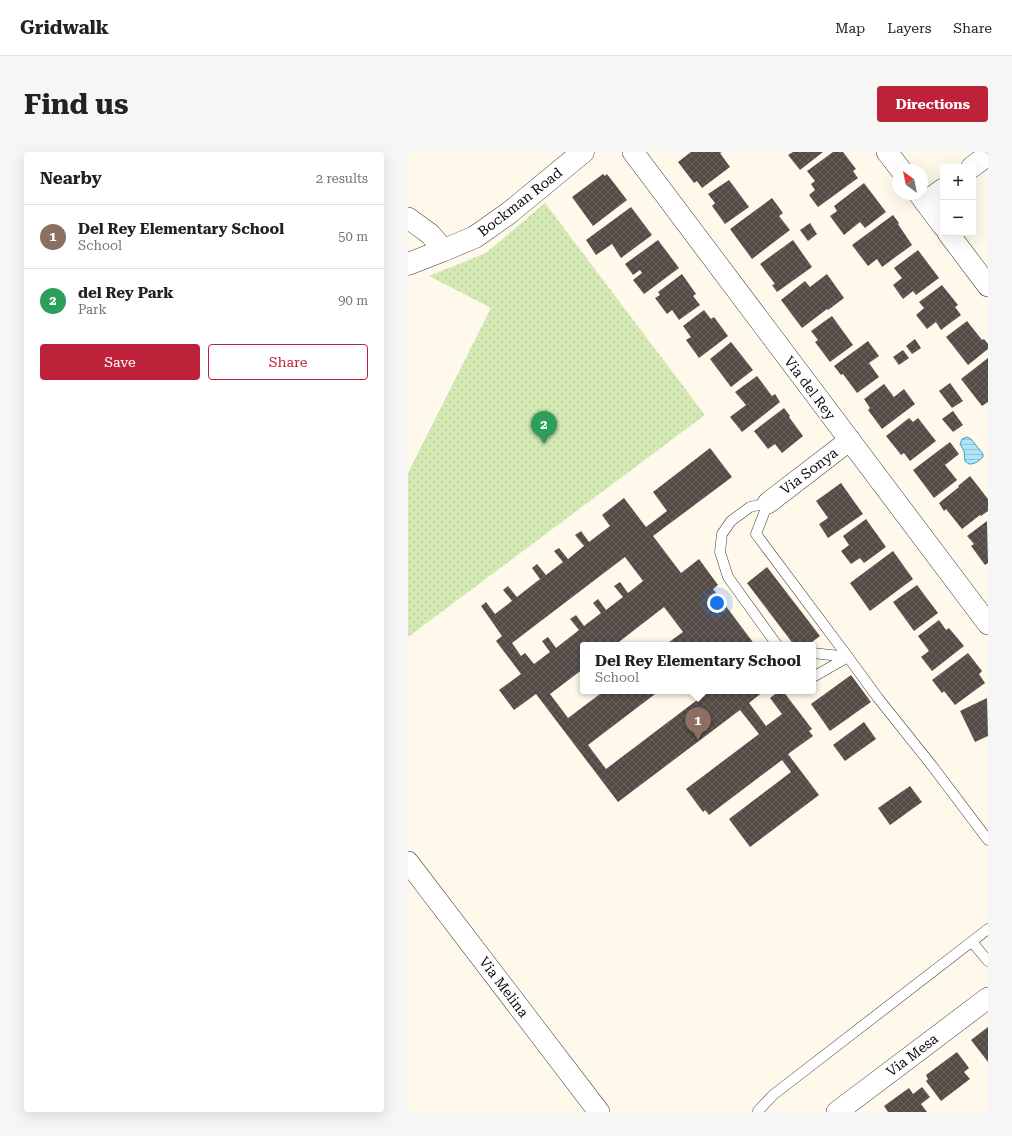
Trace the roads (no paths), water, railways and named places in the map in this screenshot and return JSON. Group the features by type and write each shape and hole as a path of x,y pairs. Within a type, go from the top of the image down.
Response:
{"street":[{"name":"Bockman Road","path":"408,264 475,237 509,213 583,152"},
{"name":"Via del Rey","path":"633,152 988,624"},
{"path":"887,152 896,164"},
{"path":"976,164 988,155"},
{"path":"928,195 940,190"},
{"path":"924,200 940,222"},
{"path":"408,218 430,234 444,250"},
{"path":"950,236 988,286"},
{"name":"Via Sonya","path":"768,503 850,440"},
{"name":"Via Melina","path":"408,862 599,1112"},
{"name":"Via Mesa","path":"847,1109 988,998"}],"lane":[{"path":"768,503 750,507 731,521 722,534 720,552 728,577 775,642"},
{"path":"768,503 756,534 878,698 933,767 988,840"},
{"path":"816,654 848,657"},
{"path":"816,675 848,657"},
{"path":"758,1112 773,1095 988,929"},
{"path":"972,942 988,961"}],"water":[{"path":"967,437 971,439 983,454 981,459 973,464 969,464 965,461 964,451 960,444 962,439"}],"place":[{"name":"del Rey Park","path":"544,444"},
{"name":"Del Rey Elementary School","path":"698,740"}]}
